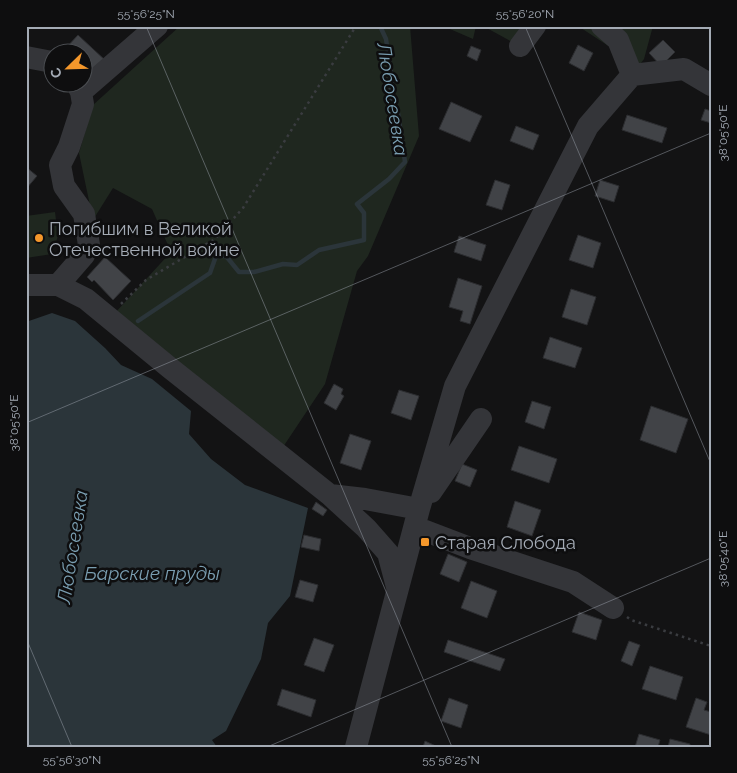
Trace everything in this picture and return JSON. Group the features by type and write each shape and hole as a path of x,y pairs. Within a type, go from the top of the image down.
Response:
{"street":[{"path":"92,76 157,26"},
{"path":"520,46 535,26"},
{"path":"602,26 618,40 632,74"},
{"path":"26,57 42,60"},
{"path":"356,747 398,588 408,534 455,386 588,126 632,74 684,69 711,85"},
{"path":"58,285 84,255 89,245 84,214 64,186 60,165 69,147 84,104 80,92"},
{"path":"26,285 58,285 86,299 330,495 366,528 408,534 470,548 573,582 613,608"},
{"path":"408,534 481,419"},
{"path":"330,495 365,499 408,534"}],"path":[{"path":"108,317 146,280 215,239 243,208 356,26"},
{"path":"613,608 632,620 711,646"}],"shaded area":[{"path":"180,26 410,26 419,136 368,256 357,271 325,384 281,450 115,313 171,252 152,209 113,188 93,220 79,153 93,105"},
{"path":"443,26 476,26 473,39"},
{"path":"483,26 546,26 525,49"},
{"path":"578,26 653,26 644,59 632,75 616,51"},
{"path":"55,212 58,236 52,254 26,258 26,216"}],"water":[{"name":"Барские пруды","path":"52,313 75,321 121,365 152,379 191,411 189,434 211,459 245,485 308,508 290,596 268,623 261,659 226,731 212,740 217,747 26,747 26,322"}],"building":[{"path":"78,35 86,42 72,42"},
{"path":"663,40 675,52 661,66 649,53"},
{"path":"578,45 593,53 584,71 569,63"},
{"path":"471,46 481,50 477,61 467,56"},
{"path":"92,48 106,61 92,74"},
{"path":"451,102 482,116 470,142 439,129"},
{"path":"705,109 711,111 711,123 701,120"},
{"path":"627,115 667,128 662,143 622,130"},
{"path":"516,126 539,135 533,150 510,141"},
{"path":"26,167 37,176 26,189"},
{"path":"495,180 510,185 502,210 486,205"},
{"path":"600,180 619,186 614,202 595,196"},
{"path":"578,235 601,243 593,268 569,260"},
{"path":"459,236 486,245 481,261 454,252"},
{"path":"105,257 131,281 113,300 94,280 92,282 87,277"},
{"path":"458,278 482,286 470,324 460,321 463,311 449,307"},
{"path":"571,289 596,297 587,325 562,317"},
{"path":"550,337 582,348 575,368 543,358"},
{"path":"334,384 343,389 341,394 344,396 336,410 324,403"},
{"path":"399,390 419,396 411,420 391,413"},
{"path":"532,401 551,407 544,429 525,422"},
{"path":"651,406 688,419 676,453 640,440"},
{"path":"350,434 371,441 361,470 340,463"},
{"path":"519,446 557,459 549,483 511,470"},
{"path":"462,464 477,470 470,487 455,481"},
{"path":"515,501 541,510 532,536 507,527"},
{"path":"316,502 327,510 323,516 312,509"},
{"path":"304,535 321,539 319,551 301,547"},
{"path":"448,554 467,562 459,582 440,574"},
{"path":"300,580 318,585 313,602 295,597"},
{"path":"471,581 497,591 487,618 461,608"},
{"path":"579,612 602,620 596,640 572,632"},
{"path":"314,638 334,645 324,672 304,665"},
{"path":"448,640 505,659 500,671 444,652"},
{"path":"629,641 640,645 632,666 621,661"},
{"path":"650,666 683,677 676,700 642,689"},
{"path":"282,689 316,700 311,717 277,705"},
{"path":"449,698 468,705 461,728 441,721"},
{"path":"696,698 707,702 704,710 711,712 711,735 686,727"},
{"path":"639,734 660,740 658,747 635,747"},
{"path":"670,739 690,744 690,747 668,747"},
{"path":"425,741 438,747 423,747"}],"waterway":[{"name":"Любосеевка","path":"138,321 210,273 216,256 226,256 239,272 254,272 283,264 297,265 319,250 364,240 364,213 357,204 389,179 405,162 398,113 390,99 392,79 386,39 380,26"}],"place":[{"name":"Погибшим в Великой Отечественной войне","path":"39,238"},
{"name":"Старая Слобода","path":"425,542"}]}
